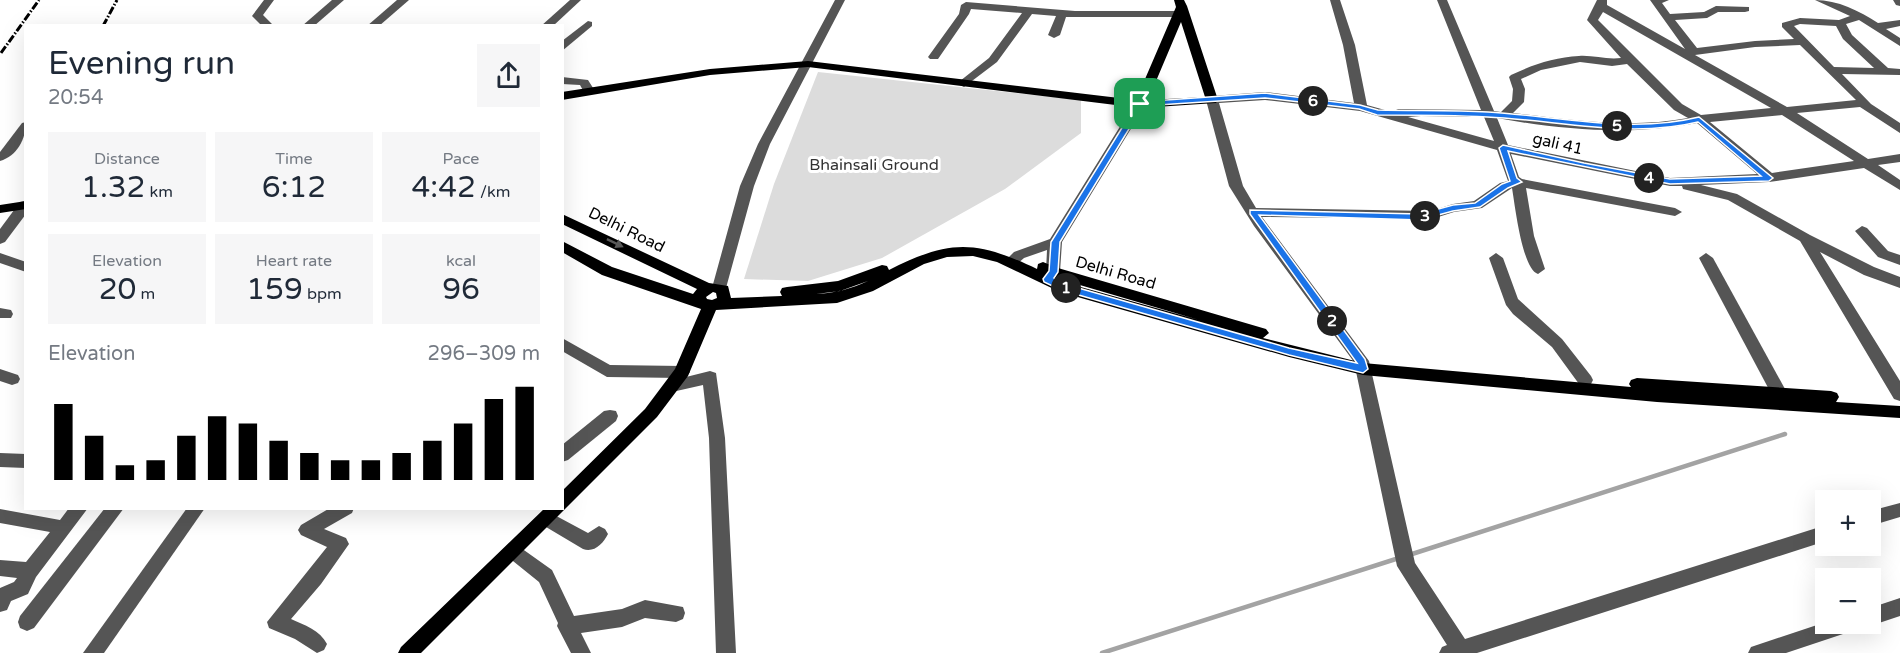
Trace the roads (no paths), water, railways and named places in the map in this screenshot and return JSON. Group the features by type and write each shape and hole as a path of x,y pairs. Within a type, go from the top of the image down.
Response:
{"main road":[{"path":"564,96 710,72 808,64 1140,104 1212,100 1180,7"},
{"path":"1140,104 1180,7"},
{"path":"0,200 24,196"},
{"path":"0,209 24,205"},
{"name":"Delhi Road","path":"564,219 713,297"},
{"path":"564,247 607,271 713,297 837,298 868,287 919,261 946,252 973,251 1015,259 1050,276 1065,288 1233,336 1362,365 1657,396 1900,412"},
{"path":"564,500 651,413 677,379 713,297"},
{"path":"1362,365 1900,403"},
{"path":"408,653 554,510"}],"street":[{"path":"266,24 257,16 269,0"},
{"path":"309,24 339,0"},
{"path":"374,24 404,0"},
{"path":"548,24 576,0"},
{"path":"713,297 747,186 764,144 840,0"},
{"path":"1075,0 1075,14"},
{"path":"1335,0 1349,45 1360,107"},
{"path":"1442,0 1503,148 1513,179 1518,182 1675,212"},
{"path":"1664,0 1655,1 1688,52"},
{"path":"1820,0 1860,16 1900,43"},
{"path":"1769,178 1699,120 1678,107 1605,36 1592,20 1601,3 1786,111 1900,186"},
{"path":"934,57 964,14 966,4 1062,14 1180,7"},
{"path":"1668,18 1707,15 1716,9 1745,9"},
{"path":"964,83 993,60 1028,12"},
{"path":"1054,35 1062,14"},
{"path":"1377,112 1488,114 1611,126 1682,124 1699,120 1866,103 1786,25 1800,21 1840,22 1860,16"},
{"path":"1840,22 1847,37 1885,72"},
{"path":"1877,27 1900,23"},
{"path":"564,46 588,24"},
{"path":"1688,52 1755,44 1801,42"},
{"path":"1503,116 1518,102 1519,89 1515,77 1528,70 1580,59 1612,63 1632,60"},
{"path":"1831,70 1900,72"},
{"path":"564,80 584,82 589,91"},
{"name":"gali 41","path":"1212,100 1265,96 1360,107 1503,148 1670,182 1769,178 1900,158"},
{"path":"1212,100 1236,186 1362,365 1404,558 1457,652 1815,537"},
{"path":"1862,103 1900,129"},
{"path":"1050,276 1055,242 1140,104"},
{"path":"0,157 7,153 24,129"},
{"path":"1253,212 1420,217 1453,208 1477,205 1505,186 1518,182"},
{"path":"1518,182 1527,236 1538,269"},
{"path":"1670,182 1732,197 1869,271 1900,283"},
{"path":"0,239 24,206"},
{"path":"1862,231 1883,254 1900,260"},
{"path":"1805,238 1900,395"},
{"path":"1015,259 1055,242"},
{"path":"0,258 24,266"},
{"path":"1496,258 1510,301 1557,343 1586,380"},
{"path":"1706,258 1779,393"},
{"path":"564,344 607,371 677,379 710,377 717,438 726,653"},
{"path":"564,453 610,416"},
{"path":"0,460 24,461"},
{"path":"564,509 589,543 599,534"},
{"path":"0,604 4,595 21,588 30,571 78,510"},
{"path":"27,622 114,510"},
{"path":"93,653 196,510"},
{"path":"317,644 302,633 276,622 315,578 340,544 307,530 342,510"},
{"path":"1881,516 1900,510"},
{"path":"0,516 64,529"},
{"path":"514,551 546,576 558,599 566,626 581,653"},
{"path":"0,568 30,571"},
{"path":"1881,613 1900,607"},
{"path":"566,626 622,618 645,609 676,613"},
{"path":"1758,653 1817,634"}],"waterway":[{"path":"1409,555 1785,434"},
{"path":"1102,653 1399,558"}],"railway":[{"path":"1,53 39,0"},
{"path":"104,24 117,0"}],"park label":[{"name":"Bhainsali Ground","path":"874,164"}]}
